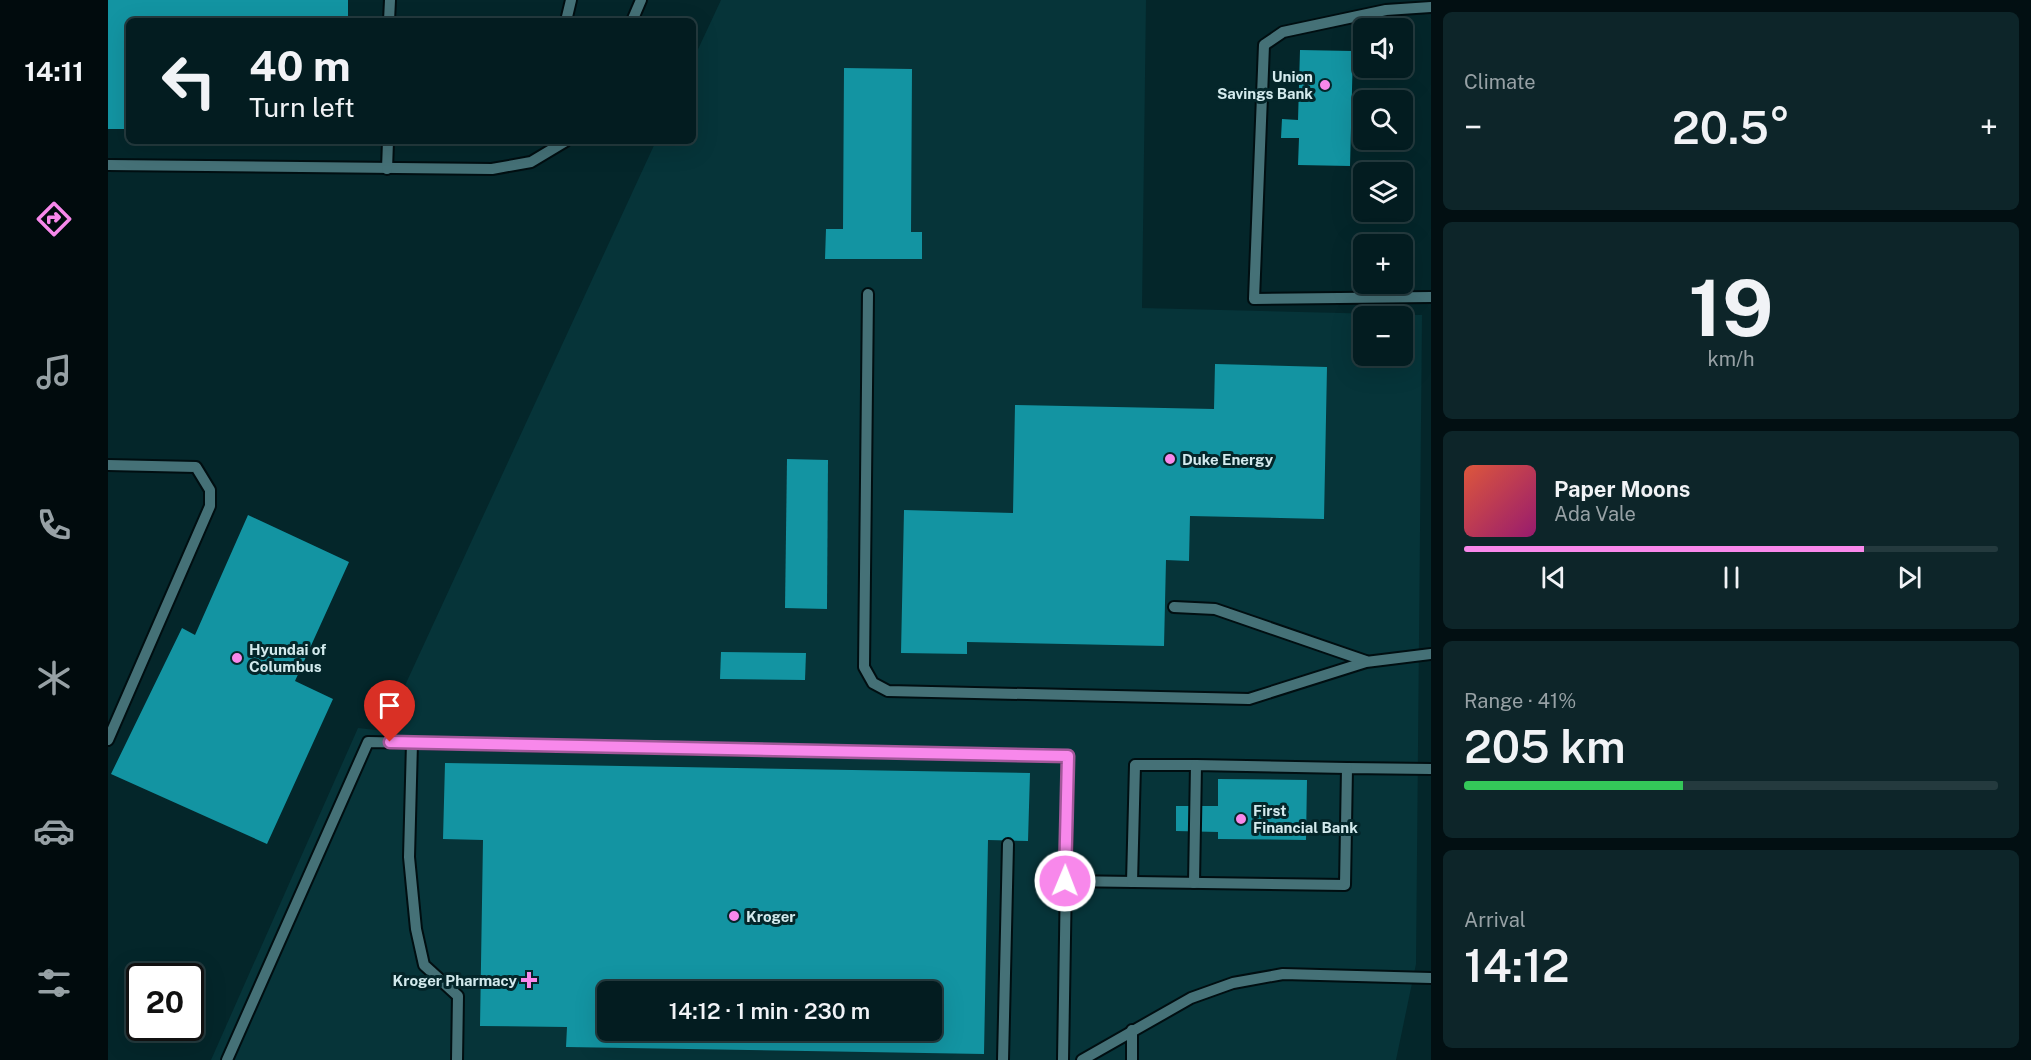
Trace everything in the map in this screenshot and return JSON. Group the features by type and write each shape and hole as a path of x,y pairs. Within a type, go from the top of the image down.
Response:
{"lane":[{"path":"389,18 390,0"},
{"path":"567,18 571,0"},
{"path":"633,18 641,0"},
{"path":"1431,7 1386,10 1283,32 1264,45 1254,299 1431,297"},
{"path":"387,169 388,144"},
{"path":"108,165 492,169 531,162 561,144"},
{"path":"868,294 864,668 873,684 888,691 1249,699 1366,662 1431,654"},
{"path":"108,465 196,467 210,490 210,507 108,740"},
{"path":"1174,608 1215,609 1366,662"},
{"path":"227,1060 368,742 1068,756 1063,1060"},
{"path":"412,743 409,857 416,929 424,965 458,996 457,1060"},
{"path":"1132,882 1135,765 1431,769"},
{"path":"1194,883 1196,765"},
{"path":"1065,881 1346,885 1347,768"},
{"path":"1004,1060 1008,844"},
{"path":"1082,1060 1191,998 1233,983 1283,974 1431,978"},
{"path":"1132,1030 1132,1060"}],"shaded area":[{"name":"Duke Energy","path":"721,0 1146,0 1142,308 1353,313 1353,366 1413,366 1413,315 1422,315 1416,964 1396,1060 211,1060 358,728 384,731 655,144 696,144 696,54"}],"building":[{"path":"108,0 348,0 348,18 126,18 126,129 108,129"},
{"name":"Union Savings Bank","path":"1300,50 1353,51 1350,166 1298,165 1299,138 1281,138 1282,119 1298,120"},
{"path":"844,68 912,69 911,232 922,232 922,259 825,259 826,229 843,229"},
{"name":"Duke Energy","path":"1215,364 1327,367 1324,519 1190,516 1189,561 1166,560 1164,646 967,642 967,654 901,653 904,510 1013,513 1015,405 1214,409"},
{"path":"787,459 828,460 827,609 785,608"},
{"name":"Hyundai of Columbus","path":"248,515 349,562 295,681 333,699 267,844 111,774 182,628 195,635"},
{"path":"721,652 806,653 805,680 720,679"},
{"name":"Kroger","path":"445,763 1030,773 1028,841 988,840 984,1054 566,1047 567,1027 480,1026 483,840 443,839"},
{"name":"First Financial Bank","path":"1218,779 1307,780 1306,840 1218,839 1218,832 1176,831 1176,806 1218,806"}],"place":[{"name":"Union Savings Bank","path":"1325,85"},
{"name":"Duke Energy","path":"1170,459"},
{"name":"Hyundai of Columbus","path":"237,658"},
{"name":"First Financial Bank","path":"1241,819"},
{"name":"Kroger","path":"734,916"},
{"name":"Kroger Pharmacy","path":"529,980"}],"route":[{"path":"390,742 1068,756 1065,881"}]}
